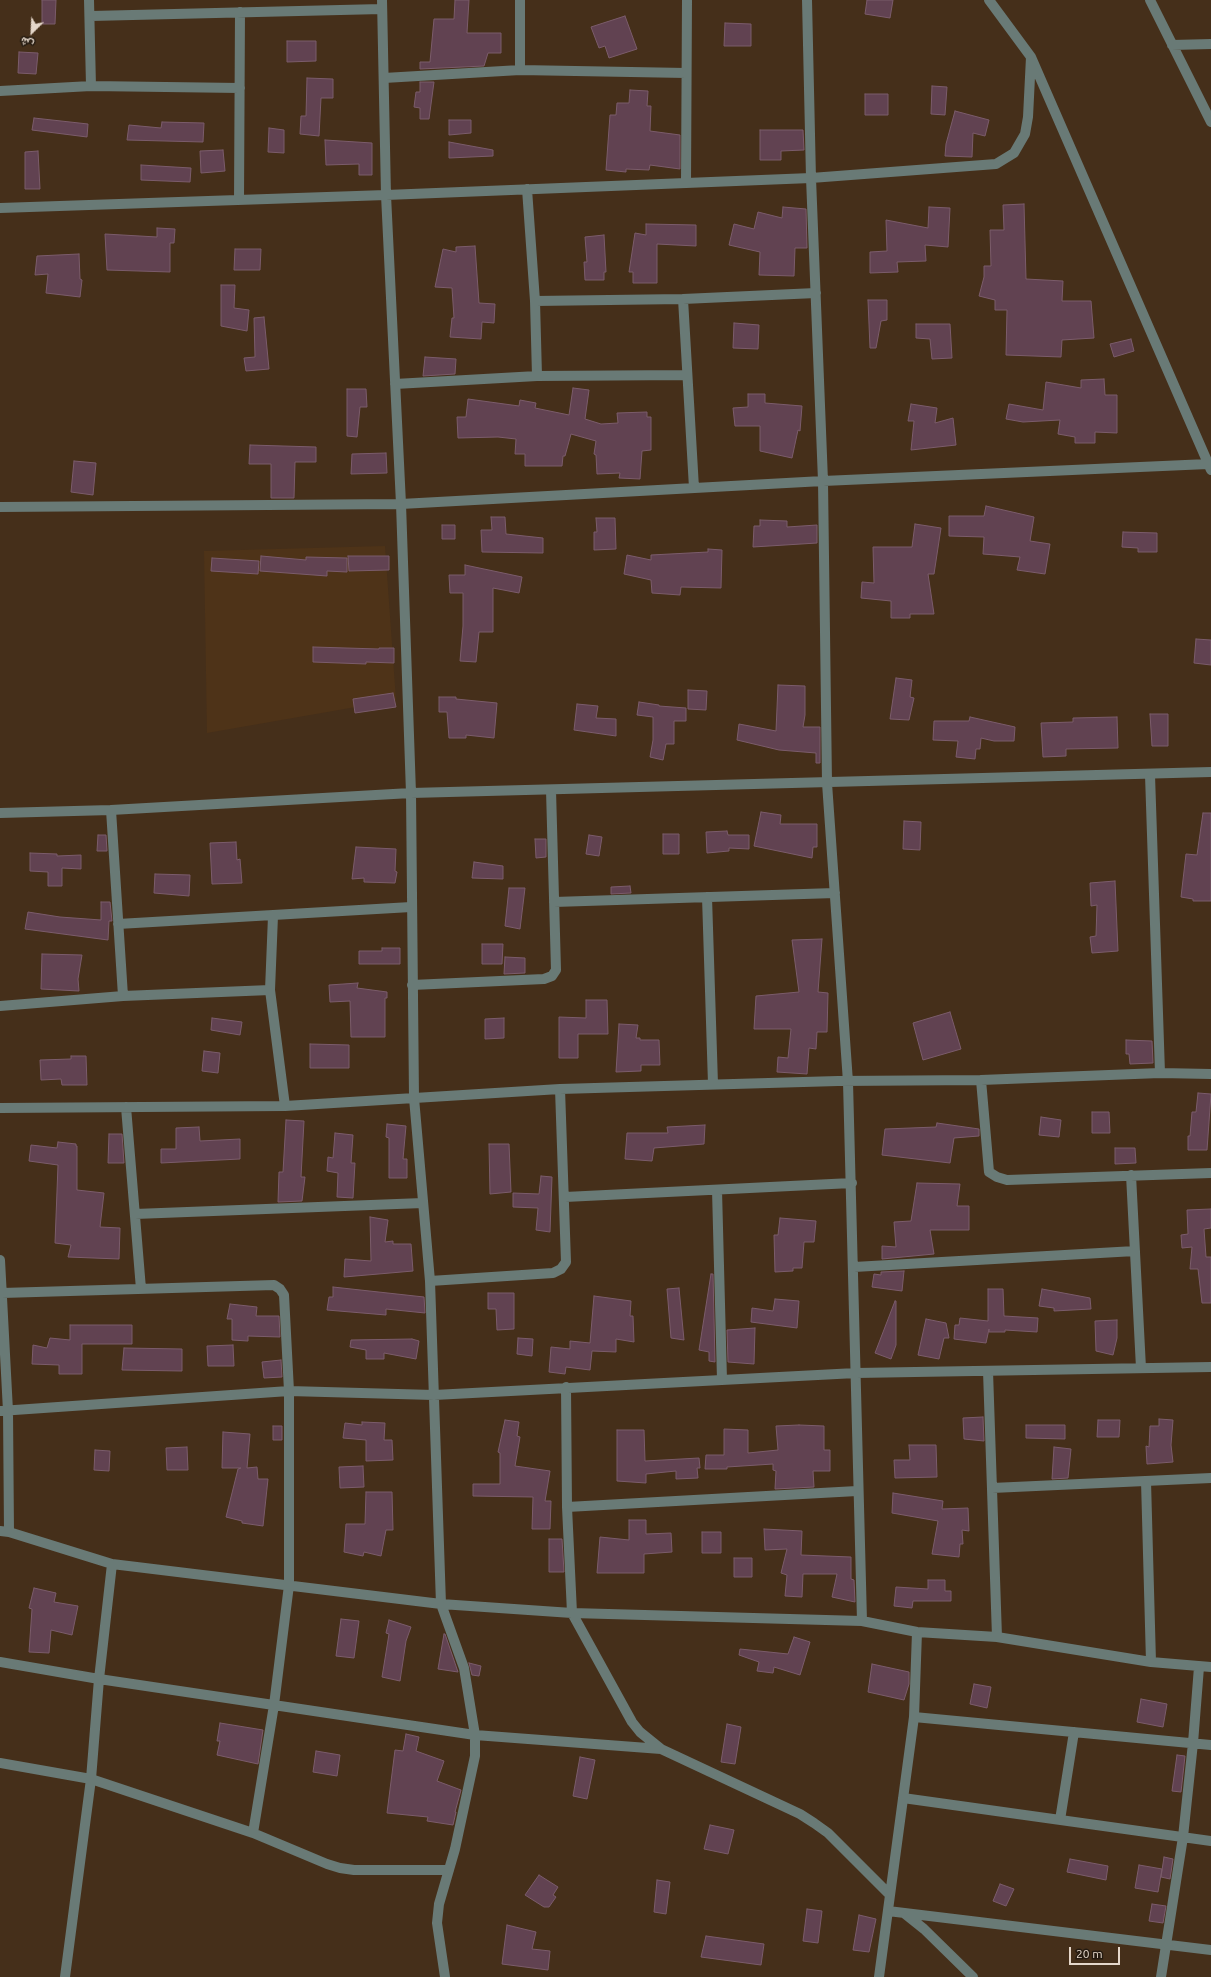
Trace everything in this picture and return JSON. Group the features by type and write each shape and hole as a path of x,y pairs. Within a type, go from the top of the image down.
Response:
{"street":[{"path":"89,0 91,16 91,86"},
{"path":"520,0 520,70"},
{"path":"686,183 687,0"},
{"path":"800,0 807,0 811,178 822,481 826,783 848,1082 852,1183 862,1621"},
{"path":"0,507 401,504 822,481 1209,467 1031,56 989,0"},
{"path":"1150,0 1211,122"},
{"path":"91,16 240,12 382,4 386,195 401,504 411,793 414,1098 430,1281 440,1604 464,1668 476,1735 475,1756 449,1870 439,1904 437,1922 445,1977"},
{"path":"239,200 240,12"},
{"path":"1172,45 1211,44"},
{"path":"0,208 386,195 811,178 996,164 1014,153 1025,134 1028,116 1031,56"},
{"path":"384,78 520,70 686,73"},
{"path":"0,91 91,86 240,88"},
{"path":"527,189 537,376"},
{"path":"534,301 683,299 816,293"},
{"path":"683,299 694,488"},
{"path":"395,384 537,376 687,375"},
{"path":"0,813 111,810 411,793 1150,775 1211,772"},
{"path":"1150,775 1160,1073"},
{"path":"412,985 544,979 552,976 556,970 551,790"},
{"path":"111,810 123,996"},
{"path":"554,902 834,893"},
{"path":"707,897 713,1084"},
{"path":"118,924 411,907"},
{"path":"273,916 270,990 285,1106"},
{"path":"0,1006 123,996 270,990"},
{"path":"0,1108 285,1106 560,1089 713,1084 981,1080 1160,1073 1211,1074"},
{"path":"981,1080 989,1172 1007,1180 1211,1173"},
{"path":"430,1281 553,1273 561,1269 566,1262 565,1197 560,1089"},
{"path":"126,1107 141,1289"},
{"path":"1131,1175 1141,1368"},
{"path":"565,1197 852,1183"},
{"path":"717,1190 722,1380"},
{"path":"135,1214 423,1203"},
{"path":"854,1267 1135,1251"},
{"path":"0,1260 4,1411 4,1532 112,1564 440,1604 572,1613 862,1621 917,1632 997,1637 1151,1662 1211,1667"},
{"path":"2,1293 274,1285 280,1289 284,1295 289,1391 289,1585 274,1704 253,1833"},
{"path":"4,1411 289,1391 434,1395 566,1387 856,1374 1211,1367"},
{"path":"988,1371 997,1637"},
{"path":"566,1387 567,1507 572,1613 632,1722 640,1732 661,1749 800,1814 828,1832 890,1896"},
{"path":"992,1488 1211,1478"},
{"path":"1146,1481 1151,1662"},
{"path":"567,1507 858,1491"},
{"path":"65,1977 92,1779 100,1679 112,1564"},
{"path":"879,1977 914,1717 917,1632"},
{"path":"0,1662 100,1679 476,1735 661,1749"},
{"path":"1161,1977 1183,1837 1199,1667"},
{"path":"914,1717 1211,1745"},
{"path":"1060,1820 1074,1732"},
{"path":"0,1764 92,1779 253,1833 340,1868 354,1870 449,1870"},
{"path":"903,1798 1211,1841"},
{"path":"888,1911 1211,1950"},
{"path":"903,1913 924,1930 973,1977"}],"shaded area":[{"path":"385,546 396,700 207,733 204,551"}],"building":[{"path":"42,0 56,0 55,24 42,24"},
{"path":"455,0 469,0 467,33 501,33 501,53 488,53 484,66 420,69 420,62 430,62 434,19 454,19"},
{"path":"867,0 893,0 890,18 865,14"},
{"path":"625,16 637,49 609,58 605,46 599,48 591,27"},
{"path":"725,23 751,24 751,46 724,46"},
{"path":"287,41 316,41 316,61 287,62"},
{"path":"19,52 38,53 36,74 18,73"},
{"path":"307,78 333,79 333,98 321,98 319,136 300,134 301,116 306,116"},
{"path":"420,82 434,82 429,119 420,119 420,108 414,107 416,92 420,92"},
{"path":"932,86 947,87 945,115 931,114"},
{"path":"630,90 648,91 647,106 651,106 650,131 680,135 680,169 650,165 649,170 626,169 626,172 606,170 610,115 616,115 617,103 629,103"},
{"path":"865,94 888,94 888,115 865,115"},
{"path":"955,111 989,120 985,136 973,133 972,157 945,156 946,144"},
{"path":"34,118 88,124 87,137 32,130"},
{"path":"449,120 471,120 471,133 449,135"},
{"path":"162,122 204,123 203,142 127,140 129,125 161,128"},
{"path":"269,128 284,130 284,153 268,152"},
{"path":"760,130 803,130 804,150 781,151 781,160 760,160"},
{"path":"325,140 372,143 372,175 359,175 359,164 326,165"},
{"path":"449,142 493,150 493,156 449,158"},
{"path":"223,150 225,171 201,173 200,151"},
{"path":"38,151 40,189 25,189 25,152"},
{"path":"141,165 191,168 190,182 141,180"},
{"path":"1024,204 1026,279 1063,281 1062,301 1091,301 1094,338 1062,340 1061,357 1006,355 1007,310 995,310 995,300 979,296 984,277 984,266 991,266 990,230 1004,230 1003,205"},
{"path":"783,207 806,209 807,248 795,248 794,276 759,275 760,252 729,245 734,224 754,229 758,212 782,218"},
{"path":"929,207 950,208 948,247 925,245 926,261 897,262 898,272 870,273 870,252 887,251 886,220 928,228"},
{"path":"646,224 696,225 696,246 657,244 657,283 633,283 633,272 629,272 635,233 646,235"},
{"path":"157,228 175,229 174,243 170,243 170,272 107,270 105,234 157,237"},
{"path":"604,235 606,272 604,272 604,280 585,280 584,262 587,262 585,237"},
{"path":"475,246 479,303 495,304 494,323 482,322 481,339 450,337 452,318 454,318 452,288 435,287 443,249 456,252 456,247"},
{"path":"235,249 261,249 260,270 234,270"},
{"path":"79,254 80,279 82,280 80,297 46,293 48,274 35,275 37,256"},
{"path":"221,285 235,285 234,308 249,310 247,331 221,326"},
{"path":"868,300 887,300 887,320 881,321 876,348 870,348"},
{"path":"264,317 269,369 246,371 244,358 255,357 254,318"},
{"path":"734,323 759,325 758,349 733,348"},
{"path":"916,324 950,324 952,358 932,359 930,339 916,338"},
{"path":"1131,339 1134,351 1114,357 1110,344"},
{"path":"425,357 456,359 455,374 423,376"},
{"path":"1104,379 1105,395 1117,395 1117,433 1095,432 1095,443 1075,443 1075,437 1058,434 1060,420 1023,422 1006,419 1009,404 1043,410 1046,382 1081,388 1081,380"},
{"path":"573,388 589,390 585,419 601,424 618,423 617,413 647,412 647,417 651,417 651,450 642,451 640,479 619,478 620,473 597,474 596,455 594,454 596,441 571,434 565,456 563,456 562,466 525,466 525,454 515,454 516,439 498,437 458,438 457,417 466,417 468,399 519,406 520,400 536,403 535,408 569,415"},
{"path":"347,389 366,389 367,407 360,407 357,437 347,436"},
{"path":"748,394 765,394 765,403 802,406 800,431 798,430 792,458 760,451 760,426 735,426 733,408 748,407"},
{"path":"911,404 937,408 935,423 953,418 956,445 911,450 914,421 908,421"},
{"path":"250,445 316,447 316,462 295,462 294,498 271,498 271,464 249,464"},
{"path":"386,453 387,473 351,474 352,454"},
{"path":"74,461 96,463 93,495 71,492"},
{"path":"986,506 1034,517 1030,541 1050,544 1045,574 1017,570 1020,557 983,554 984,537 949,536 949,516 984,516"},
{"path":"491,517 505,517 506,534 543,538 543,553 482,552 481,530 492,530"},
{"path":"596,518 615,518 616,549 594,550 594,532 597,532"},
{"path":"760,520 787,521 787,527 817,525 817,543 753,547 754,526 760,526"},
{"path":"915,524 941,528 934,574 928,574 934,614 910,614 910,618 891,618 891,601 861,598 862,582 874,583 873,547 912,547"},
{"path":"442,525 455,525 455,539 442,539"},
{"path":"1123,532 1157,533 1157,552 1138,552 1138,548 1122,547"},
{"path":"708,549 722,550 721,588 681,587 680,595 652,593 651,580 624,574 627,555 651,560 651,555 708,552"},
{"path":"261,556 306,560 306,557 347,558 347,572 327,571 327,576 260,571"},
{"path":"348,556 389,556 389,570 349,571"},
{"path":"212,558 259,561 258,574 211,571"},
{"path":"465,565 522,577 519,593 493,588 493,632 479,632 476,662 460,661 463,626 463,593 450,593 449,575 465,575"},
{"path":"1196,639 1211,640 1211,665 1194,663"},
{"path":"313,647 394,648 394,663 366,662 366,664 313,662"},
{"path":"896,678 912,680 910,697 914,698 909,720 890,719"},
{"path":"778,685 805,686 805,715 803,727 820,727 820,763 816,763 816,753 779,750 737,740 739,724 776,731"},
{"path":"688,690 707,691 706,710 688,709"},
{"path":"393,693 396,707 355,713 353,699"},
{"path":"439,697 456,697 456,699 497,703 494,738 466,735 466,738 449,738 447,712 439,712"},
{"path":"639,702 659,706 686,708 686,721 674,721 674,744 666,744 663,760 650,757 653,740 653,717 637,715"},
{"path":"577,704 598,706 596,718 616,719 616,736 574,730"},
{"path":"1150,714 1168,714 1168,746 1152,746"},
{"path":"970,717 1015,727 1014,741 994,741 981,738 980,749 976,749 975,759 956,757 958,741 933,740 934,721 969,721"},
{"path":"1117,717 1118,748 1066,749 1066,756 1043,757 1041,723 1073,722 1073,718"},
{"path":"761,812 781,815 780,824 817,824 817,847 813,847 812,858 754,846"},
{"path":"1203,813 1211,813 1211,901 1193,901 1193,899 1181,897 1186,854 1197,855"},
{"path":"904,821 921,822 920,850 903,849"},
{"path":"727,831 728,835 749,835 749,849 729,848 729,851 707,853 706,832"},
{"path":"663,834 679,834 679,854 663,854"},
{"path":"98,835 106,835 107,851 97,851"},
{"path":"589,835 602,837 599,856 586,854"},
{"path":"535,839 546,839 546,857 536,858"},
{"path":"236,842 237,860 240,859 242,883 212,884 210,843"},
{"path":"356,847 396,849 395,871 397,872 395,883 364,882 364,878 352,879"},
{"path":"30,853 57,854 57,856 81,855 81,869 62,868 62,886 48,886 48,872 30,871"},
{"path":"474,862 503,866 503,879 472,878"},
{"path":"155,874 190,875 189,896 154,893"},
{"path":"1115,881 1118,951 1092,953 1090,937 1096,936 1097,905 1091,906 1090,883"},
{"path":"630,886 631,893 611,894 611,887"},
{"path":"509,888 525,888 520,929 505,926"},
{"path":"101,902 110,902 112,921 109,921 108,940 25,929 28,912 60,917 101,920"},
{"path":"822,939 818,992 828,993 827,1032 817,1032 816,1049 809,1048 807,1074 777,1072 778,1057 788,1058 791,1029 754,1029 756,996 799,992 792,940"},
{"path":"482,944 503,944 502,964 482,964"},
{"path":"382,948 400,948 400,964 359,964 359,951 382,951"},
{"path":"42,954 82,955 78,979 79,991 41,989"},
{"path":"505,957 525,958 525,973 504,974"},
{"path":"358,983 357,988 387,992 387,998 385,998 385,1037 351,1037 350,1001 330,1002 329,985"},
{"path":"586,1000 607,1000 608,1034 578,1034 578,1058 559,1058 559,1017 586,1018"},
{"path":"950,1012 961,1049 923,1060 913,1023"},
{"path":"212,1018 242,1022 240,1035 211,1030"},
{"path":"504,1018 504,1038 485,1039 485,1019"},
{"path":"619,1024 638,1025 636,1038 640,1038 640,1040 659,1040 660,1065 641,1065 641,1071 616,1072"},
{"path":"1126,1040 1152,1041 1153,1063 1130,1064 1129,1054 1126,1054"},
{"path":"310,1044 349,1045 349,1068 310,1068"},
{"path":"204,1051 220,1053 218,1073 202,1071"},
{"path":"71,1056 86,1056 87,1085 62,1085 61,1079 41,1080 40,1060 71,1059"},
{"path":"1198,1093 1211,1094 1207,1150 1188,1150 1188,1136 1190,1136 1192,1112 1196,1112"},
{"path":"1092,1112 1109,1112 1110,1133 1092,1133"},
{"path":"1041,1117 1061,1120 1059,1137 1039,1135"},
{"path":"286,1120 304,1121 301,1177 305,1177 302,1201 278,1202 279,1172 283,1172"},
{"path":"937,1123 979,1129 979,1136 954,1138 950,1163 882,1155 885,1129 936,1127"},
{"path":"387,1124 406,1126 403,1159 407,1159 407,1178 389,1178 389,1138 386,1137"},
{"path":"705,1125 704,1144 654,1148 652,1161 625,1159 627,1133 668,1133 667,1127"},
{"path":"199,1127 200,1141 240,1139 240,1159 161,1163 161,1149 176,1149 176,1128"},
{"path":"335,1133 353,1135 351,1163 355,1163 353,1198 337,1197 338,1173 327,1171 328,1157 333,1158"},
{"path":"109,1134 122,1134 124,1163 108,1163"},
{"path":"58,1142 76,1144 77,1146 77,1190 104,1193 100,1227 120,1228 119,1259 68,1257 71,1245 55,1243 58,1165 29,1161 31,1145 57,1148"},
{"path":"489,1144 509,1144 511,1192 490,1194"},
{"path":"1115,1148 1135,1148 1136,1163 1115,1164"},
{"path":"541,1176 552,1177 550,1232 536,1230 538,1208 513,1207 513,1193 539,1194"},
{"path":"917,1183 960,1184 957,1206 969,1206 969,1230 930,1230 934,1254 882,1259 882,1246 896,1247 894,1222 911,1221"},
{"path":"1211,1209 1211,1228 1204,1229 1206,1257 1211,1257 1211,1303 1202,1303 1198,1269 1190,1269 1192,1247 1182,1248 1181,1235 1188,1234 1187,1210"},
{"path":"370,1217 388,1220 385,1242 393,1241 393,1244 411,1244 413,1271 344,1277 345,1259 371,1261"},
{"path":"780,1218 816,1221 814,1242 804,1242 802,1268 793,1268 793,1271 775,1272 774,1235 778,1235"},
{"path":"904,1271 902,1291 872,1287 874,1274 881,1275 881,1272"},
{"path":"711,1274 713,1274 715,1362 709,1361 709,1352 699,1350"},
{"path":"333,1287 424,1297 425,1313 386,1309 386,1315 327,1310 329,1297 333,1297"},
{"path":"679,1288 684,1340 671,1338 667,1289"},
{"path":"988,1289 1003,1289 1004,1316 1038,1318 1037,1332 1005,1330 1005,1332 989,1332 989,1329 986,1343 954,1339 955,1325 959,1325 960,1318 988,1321"},
{"path":"1042,1289 1090,1298 1091,1309 1054,1311 1054,1308 1039,1306"},
{"path":"488,1293 514,1293 514,1329 497,1330 496,1309 488,1309"},
{"path":"594,1296 631,1301 630,1316 633,1316 634,1342 616,1339 616,1352 592,1351 590,1370 566,1367 565,1374 549,1372 551,1347 570,1349 570,1341 590,1343"},
{"path":"775,1299 799,1301 797,1328 751,1322 752,1308 773,1311"},
{"path":"895,1301 896,1345 891,1359 875,1353"},
{"path":"230,1304 257,1307 256,1316 279,1316 280,1337 248,1336 248,1341 232,1340 232,1319 227,1319"},
{"path":"926,1319 946,1323 949,1338 944,1338 939,1359 918,1355"},
{"path":"1117,1320 1117,1338 1113,1355 1096,1351 1095,1321"},
{"path":"70,1325 132,1325 132,1344 82,1344 82,1374 59,1374 59,1365 32,1364 33,1345 47,1348 50,1338 70,1340"},
{"path":"755,1328 754,1364 728,1362 727,1330"},
{"path":"518,1338 533,1339 532,1356 517,1354"},
{"path":"412,1339 419,1341 416,1359 384,1353 384,1359 366,1359 366,1350 350,1347 351,1340"},
{"path":"233,1345 234,1366 208,1366 207,1346"},
{"path":"124,1348 182,1349 182,1371 122,1370"},
{"path":"281,1360 282,1377 264,1378 262,1362"},
{"path":"983,1417 984,1441 964,1439 963,1418"},
{"path":"1159,1419 1173,1420 1171,1445 1173,1462 1147,1464 1146,1446 1149,1447 1150,1426 1159,1426"},
{"path":"505,1420 519,1422 517,1436 520,1437 515,1466 550,1471 545,1501 551,1501 550,1529 532,1529 533,1497 473,1496 473,1484 500,1484 500,1453 498,1452"},
{"path":"1098,1420 1120,1420 1119,1437 1097,1437"},
{"path":"362,1422 385,1423 384,1440 392,1440 393,1460 366,1461 366,1440 343,1438 345,1423 362,1425"},
{"path":"1026,1425 1065,1425 1065,1439 1026,1438"},
{"path":"273,1426 282,1426 282,1440 273,1440"},
{"path":"776,1426 824,1426 824,1450 830,1450 830,1471 813,1471 814,1487 775,1489 776,1471 773,1470 773,1464 727,1467 727,1469 705,1469 706,1455 724,1455 724,1429 748,1430 748,1453 778,1450"},
{"path":"617,1430 644,1430 645,1461 699,1458 700,1468 697,1468 698,1478 676,1479 676,1471 646,1474 646,1483 617,1481"},
{"path":"223,1432 250,1434 247,1468 257,1467 258,1479 268,1479 263,1526 242,1523 242,1521 226,1517 238,1469 241,1468 222,1468"},
{"path":"909,1445 936,1445 937,1477 895,1478 894,1460 910,1460"},
{"path":"187,1447 188,1470 167,1470 166,1448"},
{"path":"1054,1447 1071,1449 1068,1478 1052,1479"},
{"path":"95,1450 110,1451 109,1471 94,1470"},
{"path":"363,1466 364,1487 340,1488 339,1467"},
{"path":"366,1492 392,1492 393,1530 386,1530 381,1556 364,1552 363,1556 344,1552 346,1524 365,1524"},
{"path":"893,1493 943,1501 942,1509 968,1508 969,1531 962,1530 963,1544 960,1544 959,1557 932,1554 938,1521 892,1513"},
{"path":"629,1520 646,1520 646,1534 671,1533 672,1552 644,1554 644,1573 597,1573 600,1537 629,1540"},
{"path":"764,1529 802,1531 801,1555 851,1557 851,1579 854,1580 855,1602 832,1597 837,1574 803,1574 802,1597 785,1596 787,1575 781,1573 787,1549 765,1550"},
{"path":"702,1532 721,1532 721,1553 702,1553"},
{"path":"549,1539 562,1539 564,1572 549,1572"},
{"path":"734,1558 752,1558 752,1577 734,1577"},
{"path":"928,1580 945,1580 945,1591 951,1591 951,1601 913,1601 912,1608 894,1606 896,1587 928,1589"},
{"path":"34,1588 56,1593 54,1602 78,1606 72,1635 51,1630 49,1653 29,1652 32,1609 29,1608"},
{"path":"341,1619 359,1621 354,1658 336,1656"},
{"path":"389,1620 411,1627 406,1641 400,1681 382,1677 389,1634 386,1633"},
{"path":"445,1634 458,1672 438,1669"},
{"path":"794,1637 810,1642 800,1675 774,1667 773,1673 757,1671 759,1662 739,1655 740,1649 788,1654"},
{"path":"469,1663 481,1666 479,1676 472,1675"},
{"path":"872,1664 909,1672 909,1684 904,1700 868,1692"},
{"path":"974,1684 991,1687 987,1708 970,1704"},
{"path":"1141,1699 1167,1704 1163,1727 1137,1722"},
{"path":"220,1723 263,1730 258,1764 217,1755 220,1741 217,1741"},
{"path":"727,1724 741,1727 735,1764 721,1762"},
{"path":"406,1734 419,1737 416,1751 444,1761 437,1781 461,1790 453,1825 427,1821 428,1817 387,1813 395,1750 403,1751"},
{"path":"316,1751 340,1755 337,1776 313,1772"},
{"path":"1177,1755 1185,1756 1181,1792 1172,1791"},
{"path":"580,1757 595,1760 587,1799 573,1796"},
{"path":"710,1825 734,1830 728,1854 704,1849"},
{"path":"1164,1857 1173,1859 1170,1879 1161,1877"},
{"path":"1070,1859 1108,1866 1106,1880 1067,1872"},
{"path":"1139,1865 1162,1869 1158,1892 1135,1888"},
{"path":"539,1875 558,1887 553,1895 556,1897 549,1907 544,1907 525,1895"},
{"path":"657,1880 670,1882 666,1914 654,1912"},
{"path":"1000,1884 1014,1889 1006,1906 993,1901"},
{"path":"1152,1904 1166,1906 1163,1923 1149,1921"},
{"path":"807,1909 822,1911 818,1943 803,1941"},
{"path":"859,1915 876,1919 869,1952 853,1950"},
{"path":"507,1925 536,1932 532,1949 550,1951 548,1970 502,1964"},
{"path":"706,1936 764,1944 761,1965 701,1957"}]}
